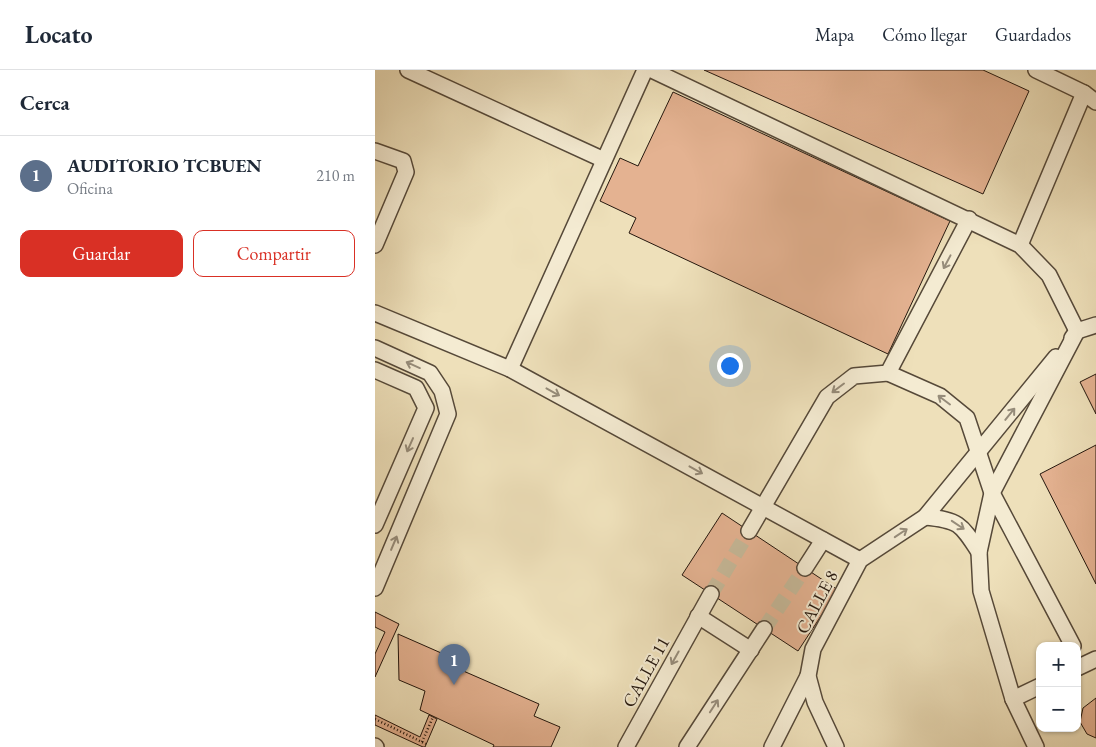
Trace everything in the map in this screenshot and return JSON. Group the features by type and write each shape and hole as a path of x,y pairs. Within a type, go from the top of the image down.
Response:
{"street":[{"path":"408,70 604,160"},
{"path":"511,369 645,70"},
{"path":"652,70 969,219 1020,245 1049,275 1077,331"},
{"path":"1037,70 1083,93 1096,102"},
{"path":"1020,245 1083,93"},
{"path":"375,151 403,161 406,172 375,245"},
{"path":"887,373 969,219"},
{"path":"375,313 511,369 860,560 925,516 1077,331 1096,325"},
{"path":"1036,747 1013,699 981,592 979,552 992,493 1077,331"},
{"path":"375,348 430,372 442,391 448,414 380,563 375,588"},
{"path":"375,370 416,388 426,408 375,525"},
{"path":"749,531 827,397 854,376 887,373 940,396 967,418 977,454 992,493 1071,642"},
{"path":"925,516 947,519 962,527 979,552"},
{"path":"805,568 823,540"},
{"name":"CALLE 8","path":"836,747 815,702 808,676 813,649 860,560"},
{"name":"CALLE 11","path":"626,747 711,594"},
{"path":"699,616 751,650"},
{"path":"687,747 765,629"},
{"path":"771,747 808,676"},
{"path":"1013,699 1038,687"}],"path":[{"path":"422,742 433,717"},
{"path":"375,719 426,744"}],"building":[{"path":"704,70 983,70 1029,91 983,194"},
{"path":"673,92 950,221 888,354 629,233 636,218 600,201 620,158 638,166"},
{"path":"1096,374 1096,414 1080,382"},
{"path":"1096,445 1096,584 1040,474"},
{"path":"722,513 838,590 798,651 682,575"},
{"path":"375,612 399,624 375,677 375,654 385,632 375,627"},
{"path":"398,634 448,656 445,663 539,704 534,716 560,727 551,747 493,747 494,745 420,710 425,691 399,680"},
{"path":"1096,698 1096,738 1087,734 1081,724 1083,708"},
{"path":"375,715 420,737 429,715 437,719 425,747 423,747 375,725"}],"tunnel":[{"path":"711,594 749,531"},
{"path":"764,629 805,568"}],"place":[{"name":"AUDITORIO TCBUEN","path":"454,685"}]}
